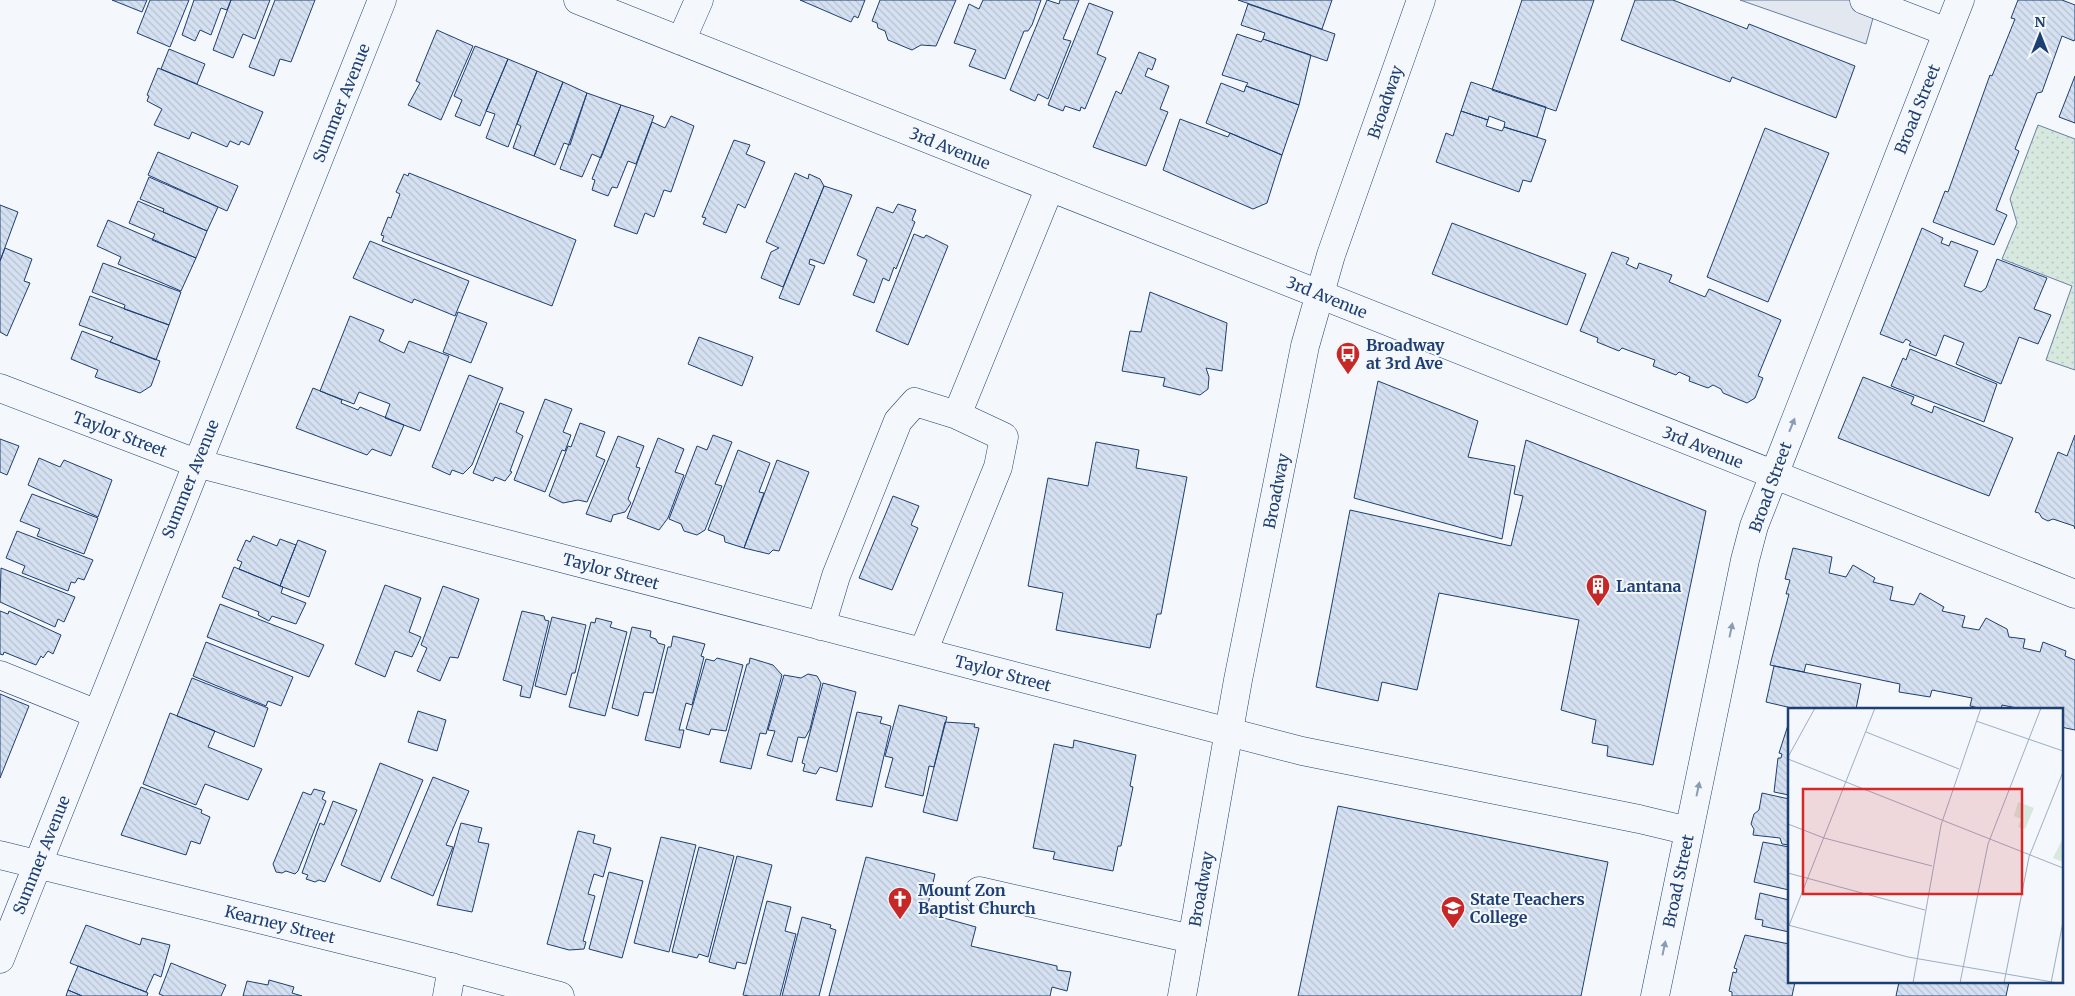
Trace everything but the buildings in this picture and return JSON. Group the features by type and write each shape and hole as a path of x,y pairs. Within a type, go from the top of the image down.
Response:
{"street":[{"name":"Summer Avenue","path":"0,959 382,0"},
{"name":"3rd Avenue","path":"578,0 2075,594"},
{"path":"681,41 699,0"},
{"name":"Broadway","path":"1182,996 1229,733 1297,384 1320,294 1422,0"},
{"path":"1864,0 1947,32"},
{"name":"Broad Street","path":"1654,996 1745,560 1773,474 1960,0"},
{"path":"957,415 1050,187"},
{"name":"Taylor Street","path":"0,388 196,463 1302,751 1629,817 1689,831"},
{"path":"821,626 836,576 898,421 915,402 957,415 1004,437 998,467 922,652"},
{"path":"0,675 97,714"},
{"name":"Kearney Street","path":"0,855 452,967 560,996"},
{"path":"980,891 1192,939"},
{"path":"446,996 452,967"}],"shaded area":[{"path":"1740,0 1899,0 1873,18 1866,44"},
{"path":"2038,125 2075,139 2075,370 2046,360 2072,286 2002,259 2017,223 2010,199"}],"place":[{"name":"Broadway at 3rd Ave","path":"1348,375"},
{"name":"Lantana","path":"1598,607"},
{"name":"Mount Zon Baptist Church","path":"900,920"},
{"name":"State Teachers College","path":"1453,929"}]}
